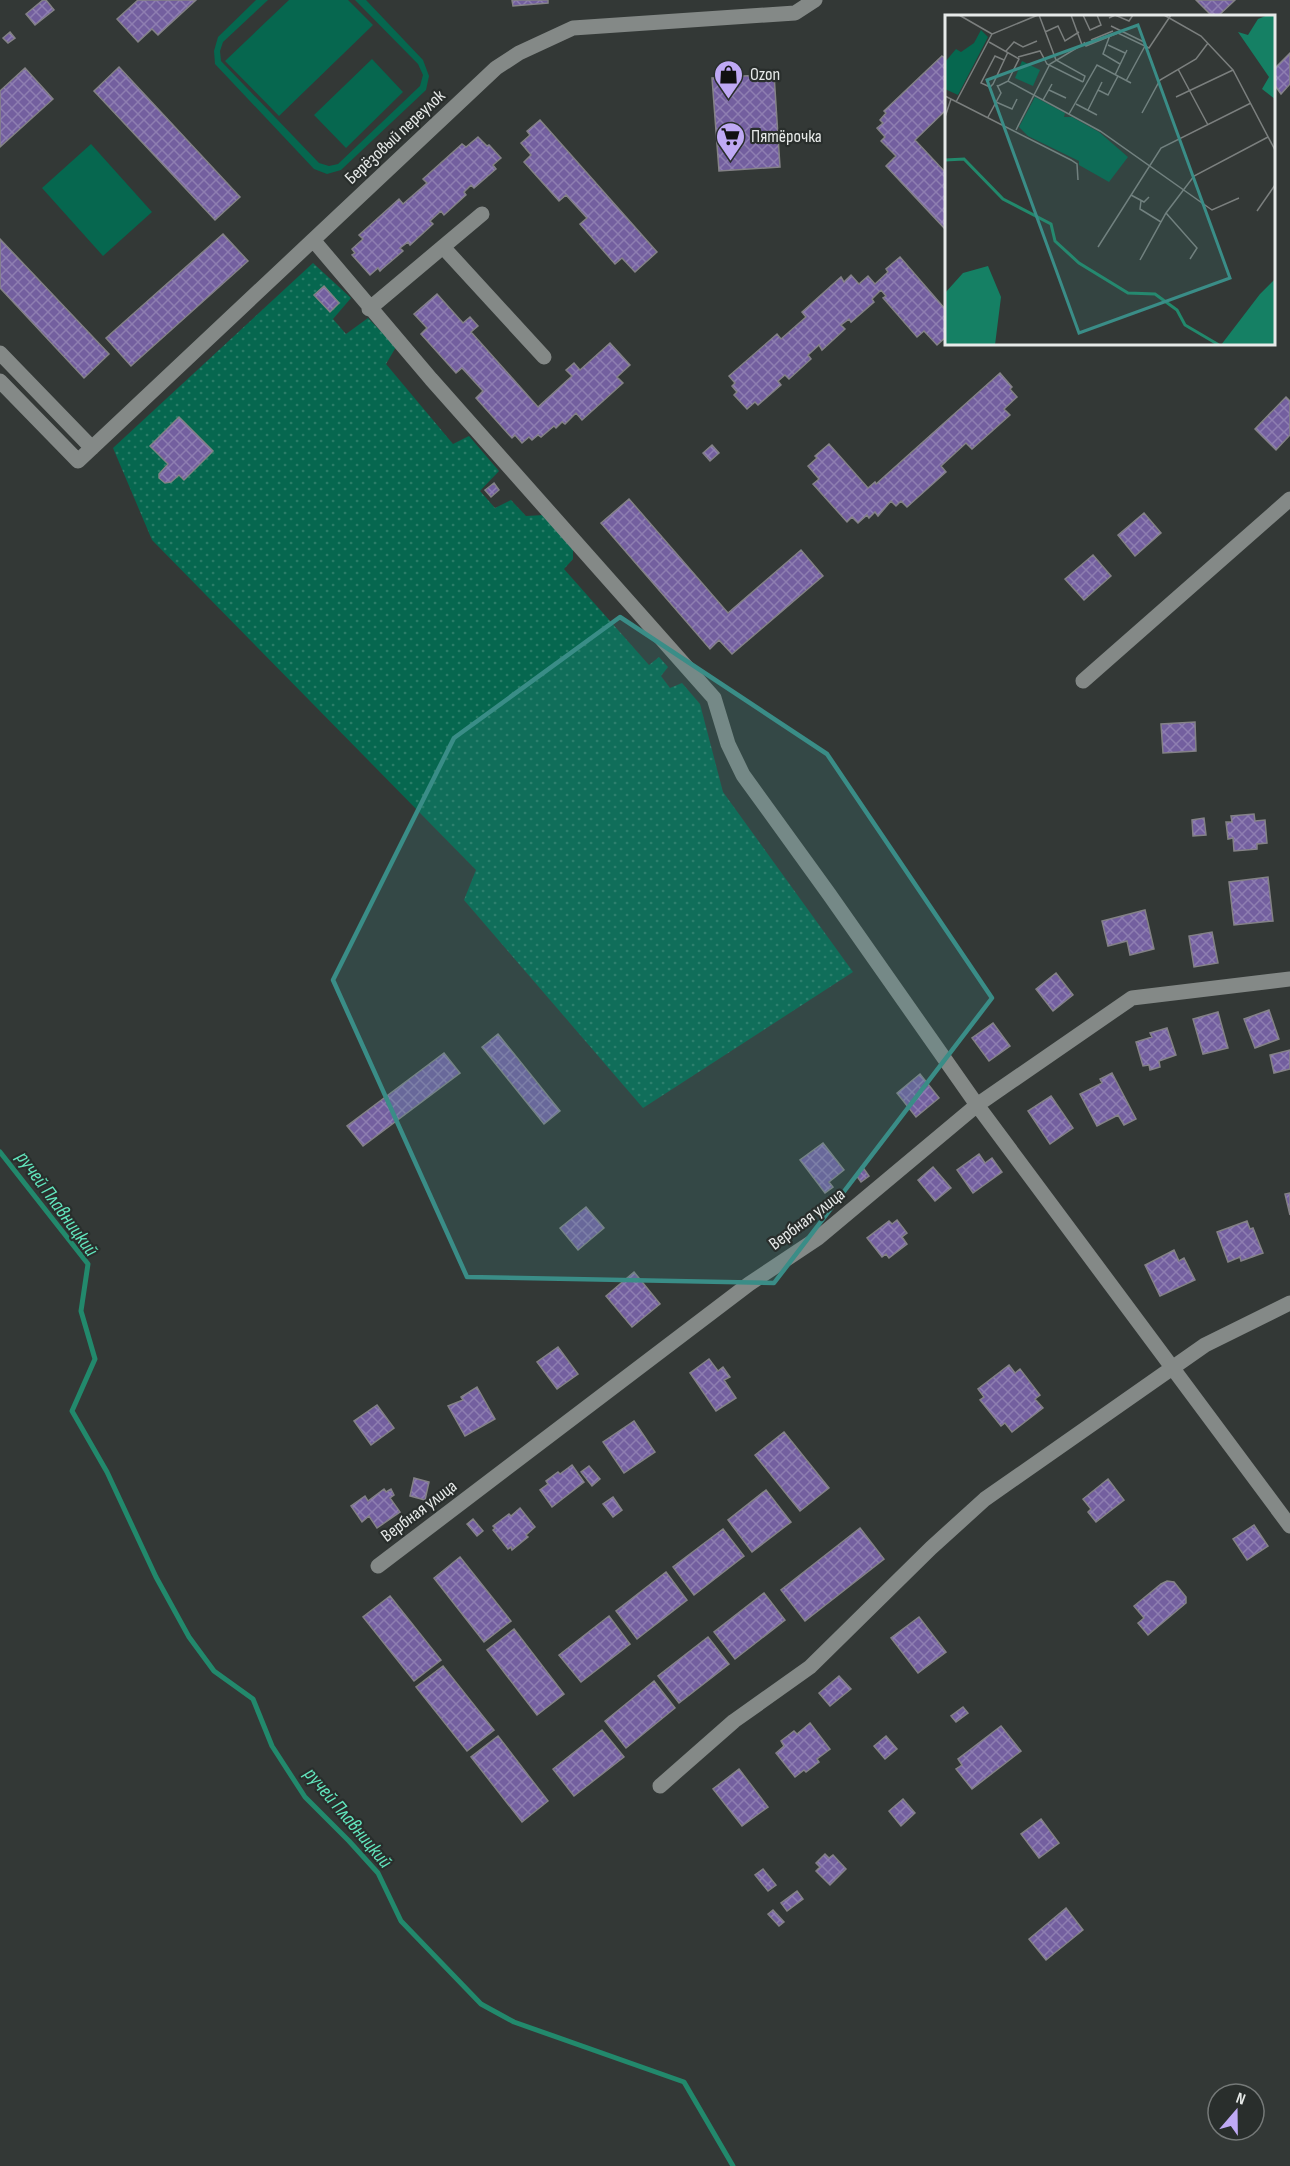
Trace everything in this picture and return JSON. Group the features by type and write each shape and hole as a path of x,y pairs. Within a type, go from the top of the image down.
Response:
{"street":[{"name":"Берёзовый переулок","path":"0,381 78,461 496,68 519,53 573,28 795,13 815,0"},
{"path":"369,309 482,214"},
{"path":"314,241 369,309 714,698 728,744 743,775 977,1105 1290,1526"},
{"path":"443,247 544,357"},
{"path":"0,353 92,448"},
{"path":"1083,681 1290,499"},
{"name":"Вербная улица","path":"378,1566 749,1284 818,1238 977,1105 1132,998 1290,979"},
{"path":"660,1786 734,1721 810,1667 985,1498 1205,1345 1290,1303"}],"highlighted area":[{"path":"620,617 827,754 992,998 774,1283 467,1277 333,980 454,738"}],"green space":[{"path":"256,0 268,0 223,42 220,51 221,61 319,163 329,166 338,164 420,86 423,75 418,64 355,0 366,0 423,60 429,76 426,90 341,170 327,174 314,169 215,64 214,51 218,37"},
{"path":"289,0 348,0 373,25 279,116 225,61"},
{"path":"372,59 403,92 346,148 314,115"},
{"path":"91,144 152,212 103,256 42,188"},
{"path":"313,263 351,298 333,319 346,334 368,318 396,347 386,364 453,444 469,436 499,471 480,491 495,508 511,500 526,516 544,515 573,546 573,559 564,569 649,665 659,657 668,667 661,676 670,688 682,683 700,704 723,792 853,972 643,1108 464,900 476,870 152,540 113,448"}],"building":[{"path":"46,0 54,10 35,25 26,14"},
{"path":"138,0 196,0 158,35 152,29 138,42 117,19"},
{"path":"512,0 548,0 548,3 513,6"},
{"path":"1196,0 1235,0 1219,15 1211,15"},
{"path":"10,32 15,38 8,43 3,38"},
{"path":"1290,53 1290,84 1281,94 1275,85 1275,68"},
{"path":"942,56 945,58 945,111 915,140 945,172 945,229 886,166 896,156 881,141 885,137 877,128 883,123 880,120 886,113 884,111"},
{"path":"119,67 240,197 215,220 94,91"},
{"path":"25,68 53,99 0,147 0,91"},
{"path":"774,74 780,167 719,171 712,78"},
{"path":"540,120 657,252 635,272 622,258 615,264 580,224 587,218 566,195 559,201 524,162 531,155 521,143 530,135 527,131"},
{"path":"478,137 501,158 493,165 496,169 474,188 471,185 464,192 466,195 444,215 441,211 430,221 433,224 410,245 408,242 400,248 403,251 380,271 378,268 370,275 352,255 355,253 352,249 363,239 359,235 399,199 403,204 427,183 423,179 462,144 466,147"},
{"path":"223,234 248,261 131,366 106,338"},
{"path":"0,239 109,354 84,378 0,288"},
{"path":"900,257 945,309 945,338 937,345 924,331 917,337 883,298 886,296 881,290 872,299 874,302 851,322 849,319 841,325 845,329 822,350 819,345 808,355 811,359 789,379 785,375 778,381 781,385 758,405 755,402 747,409 734,395 737,392 732,386 735,383 729,376 777,334 781,339 806,317 802,312 841,277 844,282 851,275 859,284 868,276 875,284 888,272 886,269"},
{"path":"324,286 339,303 330,312 314,295"},
{"path":"437,294 463,323 470,317 478,326 471,332 538,407 572,376 566,370 574,363 580,370 610,343 630,365 617,377 623,383 582,420 576,413 565,424 562,422 541,437 538,435 532,440 529,437 522,443 515,435 512,438 476,398 483,391 462,368 456,373 421,334 427,328 414,314"},
{"path":"1000,373 1017,397 1004,409 1010,415 972,449 966,443 941,466 946,472 907,507 901,501 896,506 891,501 878,516 875,512 869,518 867,515 858,523 852,517 847,522 813,484 819,479 808,466 817,458 815,456 829,444 868,488 875,482 876,484"},
{"path":"1286,397 1290,401 1290,435 1276,450 1255,429"},
{"path":"179,417 213,451 184,480 179,475 171,482 165,483 159,478 159,474 168,464 150,446"},
{"path":"712,445 719,453 710,461 703,453"},
{"path":"494,483 499,490 491,497 485,490"},
{"path":"629,499 728,613 801,550 823,576 732,654 719,640 710,649 601,523"},
{"path":"1144,513 1161,533 1135,556 1118,535"},
{"path":"1093,555 1111,576 1084,600 1065,579"},
{"path":"1195,722 1196,751 1163,753 1161,724"},
{"path":"1254,814 1255,821 1265,820 1267,843 1257,844 1257,849 1234,851 1233,838 1228,839 1226,822 1232,822 1231,816"},
{"path":"1204,818 1206,835 1193,836 1192,820"},
{"path":"1268,877 1273,921 1234,925 1229,882"},
{"path":"1145,910 1154,949 1130,955 1127,941 1108,946 1102,921"},
{"path":"1212,932 1218,963 1194,967 1189,936"},
{"path":"1056,973 1073,995 1053,1011 1036,989"},
{"path":"1269,1010 1279,1039 1255,1048 1244,1019"},
{"path":"1218,1012 1228,1048 1203,1054 1193,1019"},
{"path":"993,1023 1010,1046 989,1061 972,1038"},
{"path":"1167,1028 1176,1055 1159,1061 1160,1067 1150,1070 1149,1065 1143,1066 1136,1042 1152,1037 1150,1033"},
{"path":"498,1034 560,1111 544,1124 482,1047"},
{"path":"1290,1050 1290,1069 1274,1073 1270,1055"},
{"path":"444,1053 460,1073 363,1146 347,1126"},
{"path":"1112,1073 1136,1119 1124,1125 1118,1115 1097,1126 1080,1094 1102,1083 1100,1079"},
{"path":"920,1074 939,1098 916,1117 897,1093"},
{"path":"1051,1096 1073,1128 1050,1144 1028,1111"},
{"path":"823,1143 844,1170 829,1182 833,1187 825,1193 800,1160"},
{"path":"979,1154 985,1163 992,1158 1002,1172 973,1193 957,1170"},
{"path":"933,1167 951,1188 935,1201 918,1180"},
{"path":"864,1169 869,1176 861,1182 856,1175"},
{"path":"1290,1193 1290,1215 1285,1194"},
{"path":"586,1207 604,1228 578,1250 560,1228"},
{"path":"897,1220 907,1233 902,1237 907,1244 889,1258 886,1254 882,1257 867,1238 889,1221 892,1224"},
{"path":"1247,1221 1250,1229 1253,1228 1263,1253 1241,1261 1240,1257 1228,1262 1217,1232"},
{"path":"1174,1250 1179,1261 1184,1258 1195,1280 1160,1296 1145,1265"},
{"path":"634,1272 660,1304 632,1327 606,1296"},
{"path":"558,1347 578,1374 557,1389 537,1362"},
{"path":"709,1359 718,1371 723,1367 730,1377 724,1380 736,1398 716,1411 690,1373"},
{"path":"1009,1365 1015,1373 1020,1369 1040,1395 1035,1399 1043,1408 1012,1432 1005,1423 1001,1426 980,1400 984,1397 978,1389"},
{"path":"477,1387 495,1419 465,1436 448,1406 463,1400 461,1397"},
{"path":"377,1405 394,1428 371,1445 354,1421"},
{"path":"634,1421 655,1452 624,1473 603,1442"},
{"path":"784,1432 829,1488 800,1511 755,1455"},
{"path":"572,1465 584,1482 552,1507 540,1490 548,1484 546,1481"},
{"path":"589,1466 600,1479 592,1486 581,1472"},
{"path":"414,1478 429,1482 425,1500 410,1496"},
{"path":"1108,1479 1124,1500 1096,1522 1088,1512 1091,1509 1083,1499"},
{"path":"384,1489 386,1492 391,1489 394,1495 390,1498 400,1512 377,1528 369,1516 362,1522 351,1506 365,1496 368,1501"},
{"path":"766,1490 791,1522 752,1552 728,1520"},
{"path":"613,1497 622,1510 613,1517 603,1504"},
{"path":"520,1508 535,1527 526,1535 528,1537 512,1550 511,1547 508,1549 493,1530 495,1528 493,1526"},
{"path":"473,1519 483,1531 477,1536 467,1524"},
{"path":"1254,1525 1268,1546 1247,1560 1233,1539"},
{"path":"860,1528 884,1559 805,1621 781,1590"},
{"path":"723,1529 744,1556 694,1595 673,1567"},
{"path":"460,1557 511,1621 484,1642 434,1578"},
{"path":"666,1572 687,1600 637,1639 616,1611"},
{"path":"1167,1581 1174,1582 1186,1597 1186,1603 1148,1635 1138,1623 1144,1618 1134,1606"},
{"path":"764,1593 785,1620 735,1659 714,1632"},
{"path":"390,1596 441,1660 414,1681 363,1617"},
{"path":"609,1616 630,1644 581,1682 559,1655"},
{"path":"919,1617 946,1652 918,1673 891,1638"},
{"path":"514,1629 564,1694 537,1715 487,1650"},
{"path":"708,1637 729,1664 679,1703 658,1676"},
{"path":"443,1666 494,1730 467,1751 416,1687"},
{"path":"839,1676 851,1689 830,1706 819,1693"},
{"path":"654,1681 675,1708 626,1748 605,1721"},
{"path":"963,1707 968,1713 956,1722 951,1716"},
{"path":"810,1723 830,1749 817,1759 819,1762 795,1777 776,1753 784,1746 781,1741 794,1731 797,1734"},
{"path":"1001,1726 1021,1751 972,1789 956,1769 962,1765 958,1759"},
{"path":"602,1730 624,1757 574,1796 553,1769"},
{"path":"498,1736 548,1801 522,1822 471,1757"},
{"path":"886,1736 897,1749 885,1759 874,1746"},
{"path":"739,1769 768,1807 742,1826 713,1789"},
{"path":"903,1799 915,1813 901,1826 889,1811"},
{"path":"1041,1819 1059,1843 1039,1858 1021,1834"},
{"path":"825,1854 829,1858 833,1855 846,1869 830,1885 816,1871 820,1867 816,1863"},
{"path":"763,1869 776,1885 768,1891 755,1875"},
{"path":"797,1891 803,1899 787,1911 781,1903"},
{"path":"1066,1908 1083,1930 1046,1960 1029,1939"},
{"path":"773,1910 784,1922 779,1926 768,1914"}],"waterway":[{"name":"ручей Плавницкий","path":"0,1152 88,1264 81,1311 95,1359 72,1411 107,1472 156,1577 189,1637 214,1671 253,1699 272,1746 305,1797 378,1873 401,1921 481,2004 514,2022 684,2082 733,2166"}],"place":[{"name":"Ozon","path":"729,100"},
{"name":"Пятёрочка","path":"730,162"}]}
